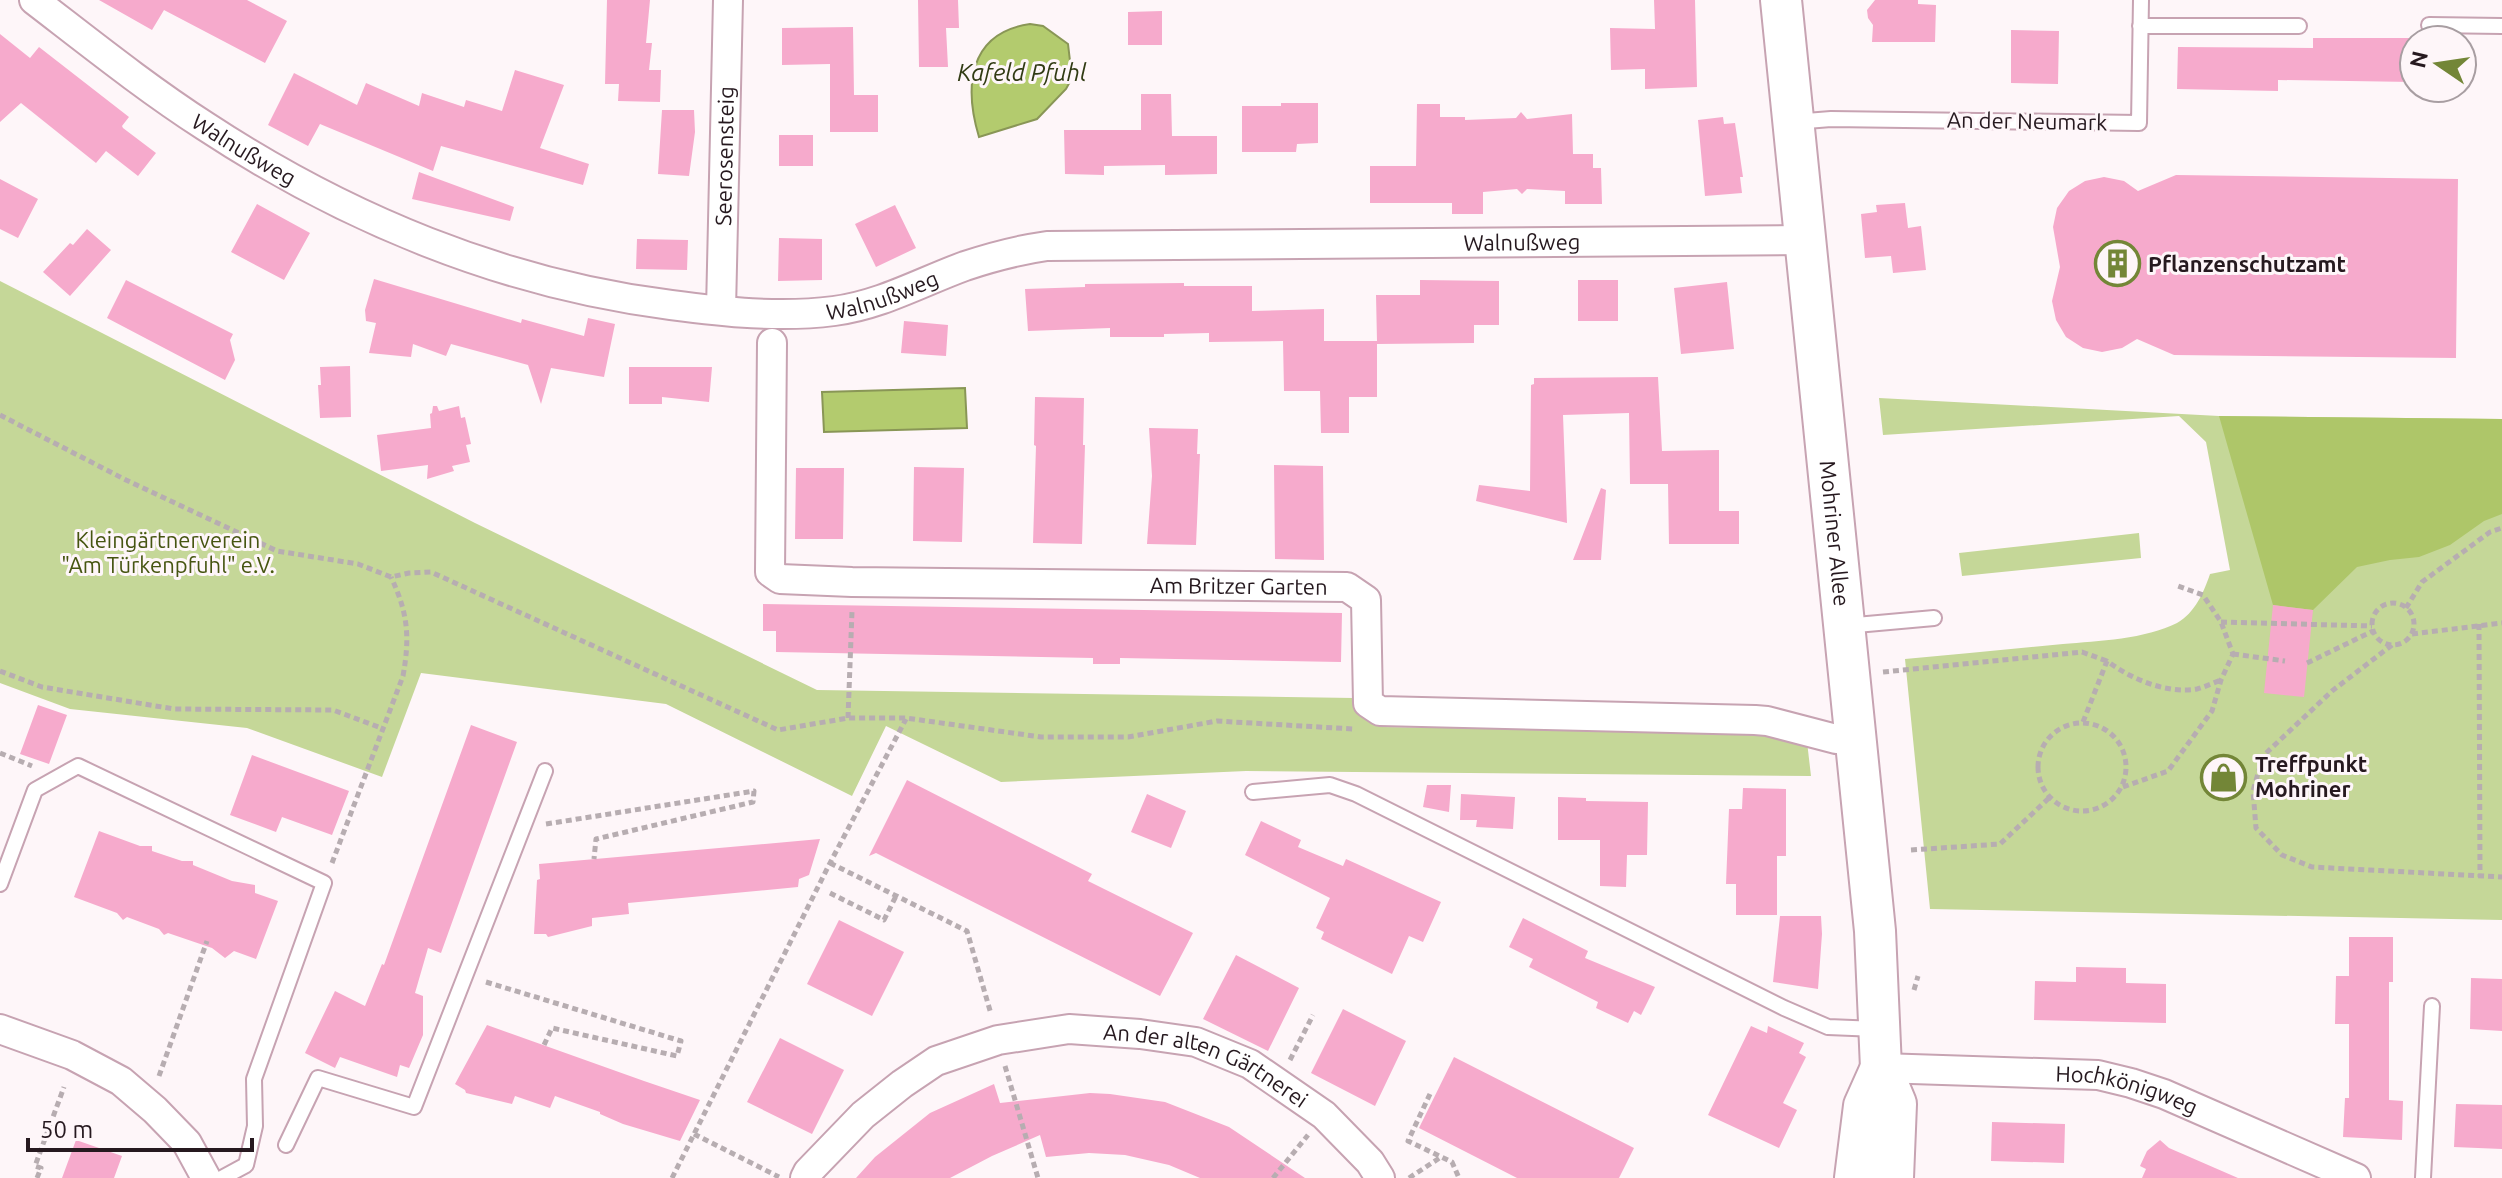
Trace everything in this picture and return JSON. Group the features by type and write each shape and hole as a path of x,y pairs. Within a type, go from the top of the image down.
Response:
{"main road":[{"name":"Mohriner Allee","path":"1781,0 1875,931 1881,1068"},
{"path":"1855,1178 1864,1106 1881,1068"},
{"path":"1881,1068 1896,1104 1893,1178"}],"street":[{"name":"Walnußweg","path":"34,0 203,126 260,161 397,230 457,255 544,280 638,301 721,310 773,329 833,311 868,305 963,267 1014,251 1047,246 1805,240"},
{"name":"Seerosensteig","path":"721,310 728,0"},
{"name":"Am Britzer Garten","path":"773,329 770,572 780,579 1347,587 1366,600 1368,703 1380,711 1755,720 1836,739 1856,738"},
{"path":"0,1029 72,1055 121,1081 187,1143 206,1178"},
{"name":"An der alten Gärtnerei","path":"805,1178 863,1115 936,1061 998,1040 1069,1029 1196,1042 1250,1064 1324,1115 1370,1162 1380,1178"},
{"name":"Hochkönigweg","path":"1881,1068 2098,1075 2164,1094 2356,1178"}],"lane":[{"name":"An der Neumark","path":"1794,122 1831,119 2139,123 2141,0"},
{"path":"2140,26 2299,26"},
{"path":"2478,26 2502,26"},
{"path":"1845,626 1934,618"},
{"path":"0,884 35,790 78,766 324,883 254,1079 255,1126 246,1165 222,1178"},
{"path":"286,1145 318,1078 414,1107 545,771"},
{"path":"1253,792 1330,785 1356,794 1784,1008 1828,1027 1880,1029"},
{"path":"2423,1178 2432,1006"}],"path":[{"path":"0,415 126,480 277,551 358,564 391,577 431,572 778,730 848,718 906,718 1041,737 1128,737 1217,721 1364,730"},
{"path":"2406,608 2422,582 2490,532 2502,528"},
{"path":"324,883 403,676 408,650 407,624 403,602 391,577"},
{"path":"848,718 852,582"},
{"path":"2122,787 2168,771 2212,711 2233,654 2221,622 2203,595 2178,586"},
{"path":"2392,645 2381,641 2372,628 2372,619 2380,607 2394,603 2410,612 2414,623 2411,634 2332,691 2263,756 2253,791 2256,828 2282,855 2312,867 2502,877"},
{"path":"2221,622 2372,628"},
{"path":"2411,634 2502,623"},
{"path":"2479,624 2480,877"},
{"path":"2307,663 2372,628"},
{"path":"1876,672 2082,652 2107,661 2127,676 2164,687 2195,689 2221,680"},
{"path":"2233,654 2285,661"},
{"path":"2083,722 2107,661"},
{"path":"0,671 42,687 174,709 333,710 384,729"},
{"path":"672,1178 906,718"},
{"path":"2083,722 2098,725 2111,733 2126,758 2126,773 2114,799 2089,811 2074,811 2061,807 2049,798 2041,786 2037,771 2038,756 2044,742 2055,731 2068,724 2083,722"},
{"path":"0,753 56,776"},
{"path":"525,824 542,824 754,791 753,802 596,839 594,859"},
{"path":"1911,850 2000,844 2049,798"},
{"path":"830,863 967,931 1038,1178"},
{"path":"830,893 884,920 896,896"},
{"path":"158,1076 207,941"},
{"path":"466,976 681,1041 677,1056 552,1028 544,1045"},
{"path":"1278,1084 1313,1015"},
{"path":"37,1178 41,1168 35,1166 64,1087"},
{"path":"1430,1094 1408,1141 1452,1162 1459,1178"},
{"path":"1273,1178 1324,1115"},
{"path":"694,1134 781,1178"},
{"path":"1409,1178 1441,1157"}],"green space":[{"name":"Kleingärtnerverein \"Am Türkenpfuhl\" e.V.","path":"0,281 475,523 817,690 1354,698 1382,727 1806,733 1811,776 1246,771 1001,782 886,726 852,796 666,704 421,673 382,777 247,728 70,709 0,683"},
{"path":"1879,398 2219,416 2502,419 2502,920 1930,909 1905,659 2151,633 2177,623 2189,614 2202,595 2210,574 2230,570 2206,442 2179,416 1883,435"},
{"path":"2139,533 2141,558 1962,576 1959,553"}],"shaded area":[{"path":"2219,416 2502,419 2502,514 2484,521 2450,545 2419,557 2357,567 2313,610 2273,605"}],"water":[{"name":"Kafeld Pfuhl","path":"1030,24 1043,26 1068,44 1072,78 1066,89 1037,119 979,137 972,100 976,65 994,38 1009,29"},
{"path":"965,388 967,428 824,432 822,392"}],"building":[{"path":"99,0 247,0 287,21 265,63 164,10 152,30"},
{"path":"607,0 650,0 646,43 652,43 649,70 661,70 660,102 618,101 619,84 605,84"},
{"path":"918,0 958,0 959,28 946,28 948,67 919,67"},
{"path":"1654,0 1695,0 1697,87 1645,89 1645,69 1611,70 1610,28 1655,29"},
{"path":"1875,0 1918,0 1918,4 1936,5 1935,42 1872,42 1873,25 1867,10"},
{"path":"1162,11 1162,45 1128,45 1128,12"},
{"path":"853,27 854,95 878,95 878,132 830,132 830,64 782,65 782,28"},
{"path":"2011,30 2059,31 2058,84 2011,83"},
{"path":"0,34 30,58 39,47 129,117 123,128 156,153 138,176 106,151 96,163 21,103 0,122"},
{"path":"2313,38 2398,38 2398,82 2278,80 2278,91 2177,89 2178,47 2313,48"},
{"path":"515,70 564,85 540,148 589,164 583,185 441,146 433,171 320,124 308,146 268,125 294,73 357,105 366,83 419,106 422,93 464,107 466,100 502,111"},
{"path":"1141,94 1171,94 1172,136 1217,136 1217,174 1165,175 1165,165 1104,166 1104,175 1065,174 1064,130 1141,130"},
{"path":"1281,103 1318,103 1318,143 1297,144 1296,152 1242,152 1242,106 1281,106"},
{"path":"1417,104 1440,104 1440,117 1465,117 1465,120 1516,118 1521,112 1527,119 1572,114 1573,154 1593,154 1593,168 1601,168 1602,204 1565,204 1565,191 1527,189 1522,194 1517,189 1483,192 1483,214 1452,214 1452,203 1370,203 1370,166 1416,166"},
{"path":"662,110 694,110 695,132 689,176 658,174"},
{"path":"1723,117 1724,124 1735,123 1743,177 1740,177 1742,193 1705,196 1698,120"},
{"path":"779,135 813,135 813,166 779,166"},
{"path":"419,172 514,207 510,221 412,199"},
{"path":"2176,175 2458,179 2456,358 2174,355 2137,339 2122,348 2102,352 2083,348 2066,337 2056,320 2052,301 2060,267 2053,227 2057,208 2069,191 2085,181 2104,177 2124,181 2138,191"},
{"path":"0,179 38,199 18,238 0,229"},
{"path":"1905,203 1908,228 1921,226 1926,270 1893,273 1891,256 1865,258 1861,214 1877,212 1876,205"},
{"path":"257,204 310,233 284,280 231,252"},
{"path":"895,205 916,248 876,267 855,224"},
{"path":"87,229 111,250 70,296 43,272"},
{"path":"779,238 822,239 822,280 778,281"},
{"path":"637,239 688,240 687,270 636,269"},
{"path":"374,279 521,323 522,319 584,336 588,318 615,324 604,377 551,368 541,404 528,365 451,344 446,356 413,344 411,357 369,353 376,323 366,321 365,310"},
{"path":"126,280 233,334 230,340 235,360 225,380 107,318"},
{"path":"1420,280 1499,281 1499,325 1474,325 1474,343 1377,344 1377,397 1349,397 1349,433 1321,433 1320,391 1284,391 1283,341 1209,342 1209,333 1110,337 1110,328 1028,331 1025,289 1085,287 1085,284 1184,283 1184,286 1252,286 1252,311 1324,309 1324,341 1377,341 1376,295 1420,295"},
{"path":"1578,280 1618,280 1618,321 1578,321"},
{"path":"1727,282 1734,349 1681,354 1674,288"},
{"path":"904,321 948,325 946,356 901,353"},
{"path":"350,366 351,417 320,418 320,367"},
{"path":"629,367 712,367 709,402 662,397 662,404 629,404"},
{"path":"1658,377 1662,451 1719,450 1719,511 1739,511 1739,544 1669,544 1668,484 1630,484 1629,413 1563,415 1567,523 1476,501 1479,485 1530,491 1531,385 1534,378"},
{"path":"1035,397 1084,398 1082,544 1033,543"},
{"path":"433,406 437,406 439,411 459,406 461,418 465,417 471,444 466,445 470,462 452,466 454,471 427,479 428,465 381,471 377,435 431,428"},
{"path":"1149,428 1198,429 1197,454 1200,454 1196,545 1147,544 1152,476"},
{"path":"1274,465 1323,466 1324,560 1275,559"},
{"path":"914,467 964,468 962,542 913,541"},
{"path":"796,468 844,468 843,539 795,539"},
{"path":"1601,488 1606,490 1601,560 1573,560"},
{"path":"763,604 1342,613 1341,662 1120,658 1120,664 1093,664 1093,658 776,652 776,631 763,631"},
{"path":"2273,605 2313,610 2304,697 2264,693"},
{"path":"38,705 67,715 49,764 20,754"},
{"path":"471,725 517,742 441,953 428,948 415,993 423,996 423,1035 409,1068 400,1065 397,1077 340,1057 335,1068 305,1053 335,991 365,1006 384,965"},
{"path":"252,755 349,791 332,835 282,817 276,832 230,815"},
{"path":"907,780 1092,874 1088,881 1193,933 1160,996 876,853 869,856"},
{"path":"1427,785 1451,785 1449,812 1423,807"},
{"path":"1743,788 1786,789 1786,856 1777,856 1777,915 1736,915 1736,884 1726,884 1729,809 1742,809"},
{"path":"1147,794 1186,811 1171,848 1131,832"},
{"path":"1461,794 1515,797 1513,829 1476,827 1477,820 1460,820"},
{"path":"1558,797 1586,798 1586,801 1648,802 1647,855 1627,855 1626,887 1600,886 1600,840 1558,840"},
{"path":"1261,821 1301,840 1298,847 1343,866 1346,859 1441,902 1423,942 1409,936 1392,974 1321,939 1324,932 1316,928 1330,898 1245,855"},
{"path":"99,831 140,846 152,846 152,851 182,861 193,861 193,865 232,881 255,885 255,893 278,901 256,959 234,951 225,958 212,948 168,933 164,935 159,929 127,917 123,920 117,913 74,897"},
{"path":"820,839 809,875 799,879 798,887 628,903 629,914 592,918 592,926 548,937 546,934 534,934 539,864"},
{"path":"1780,916 1821,916 1818,989 1773,982"},
{"path":"1523,918 1588,951 1585,958 1655,987 1641,1015 1634,1011 1628,1023 1596,1008 1598,1002 1529,967 1533,959 1509,947"},
{"path":"839,920 904,952 872,1016 807,984"},
{"path":"2349,937 2393,937 2393,982 2389,982 2389,1100 2403,1101 2402,1140 2343,1137 2345,1098 2349,1098 2349,1024 2335,1024 2336,976 2349,976"},
{"path":"1236,955 1299,988 1268,1051 1203,1019"},
{"path":"2076,967 2126,968 2126,983 2166,984 2166,1023 2034,1020 2035,981 2076,982"},
{"path":"2471,978 2502,979 2502,1031 2470,1029"},
{"path":"1343,1009 1406,1041 1375,1106 1311,1073"},
{"path":"487,1025 700,1100 680,1141 623,1124 555,1096 550,1108 515,1096 512,1104 466,1093 455,1084"},
{"path":"1751,1026 1767,1033 1768,1026 1804,1043 1799,1053 1806,1057 1783,1103 1797,1110 1779,1148 1708,1115"},
{"path":"780,1038 844,1070 812,1134 747,1102"},
{"path":"1454,1057 1634,1148 1619,1178 1517,1178 1419,1128"},
{"path":"994,1084 1000,1103 1090,1093 1165,1102 1229,1127 1305,1178 1200,1178 1169,1165 1125,1155 1089,1153 1046,1157 1040,1135 950,1178 856,1178 875,1157 930,1113"},
{"path":"2456,1104 2502,1105 2502,1149 2454,1147"},
{"path":"1992,1122 2065,1124 2064,1163 1991,1161"},
{"path":"76,1140 122,1156 114,1178 62,1178"},
{"path":"2160,1140 2169,1148 2238,1178 2142,1178 2146,1169 2140,1166 2147,1151"}],"place":[{"name":"Pflanzenschutzamt","path":"2117,264"},
{"name":"Treffpunkt Mohriner","path":"2224,777"}]}
